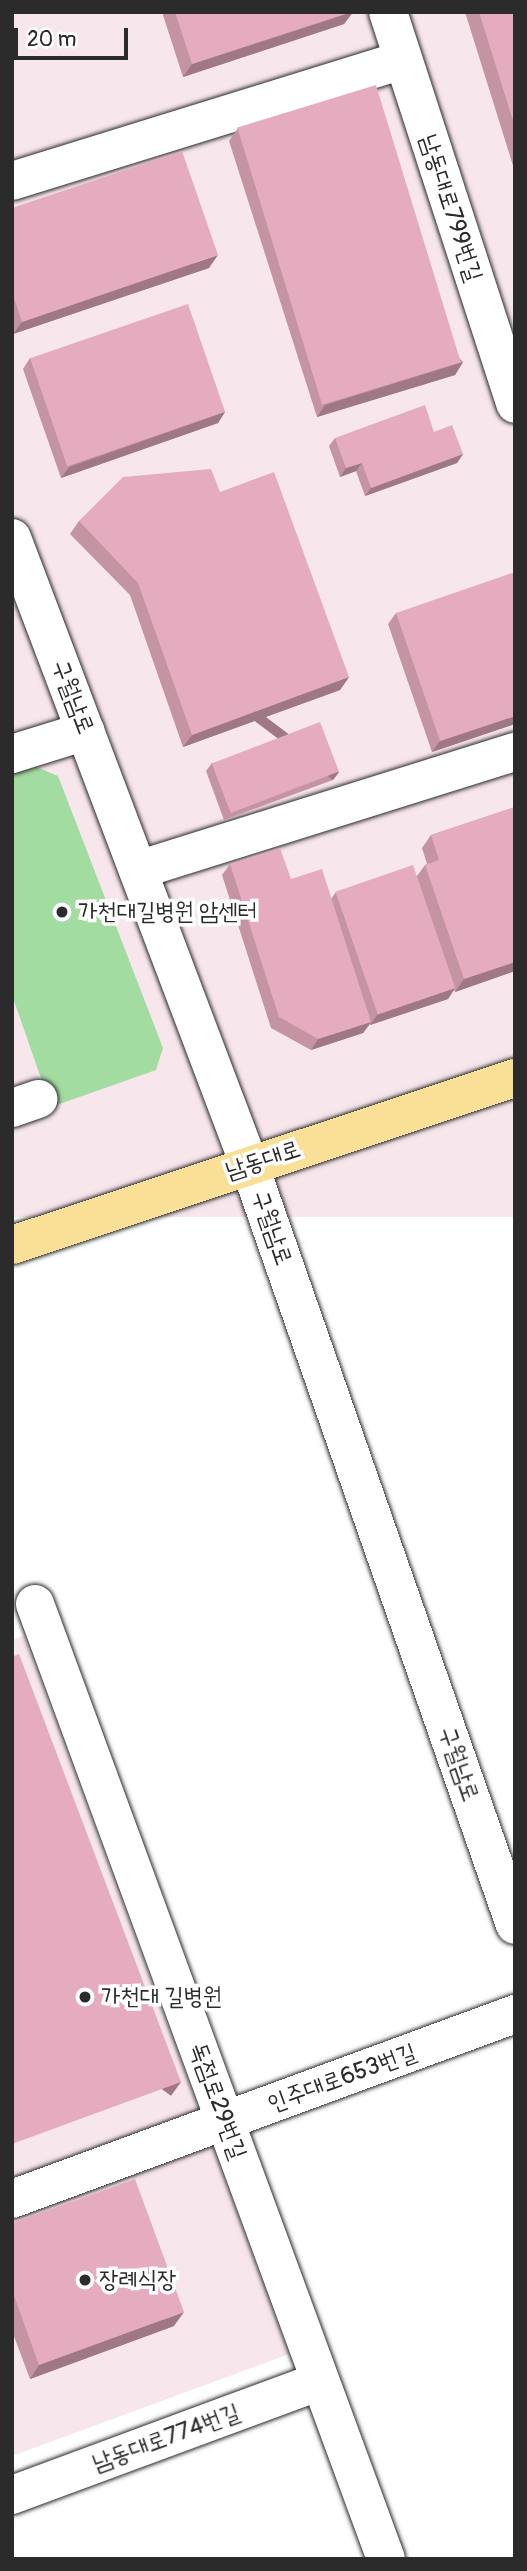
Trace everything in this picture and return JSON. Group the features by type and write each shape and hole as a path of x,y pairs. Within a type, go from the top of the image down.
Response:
{"main road":[{"name":"남동대로","path":"12,1245 249,1164 515,1078"}],"street":[{"name":"남동대로799번길","path":"388,12 515,404"},
{"path":"12,181 403,60"},
{"name":"구월남로","path":"12,538 249,1164 515,1924"},
{"path":"12,754 86,731"},
{"path":"138,870 515,752"},
{"name":"독점로29번길","path":"28,1611 225,2121 386,2559"},
{"name":"인주대로653번길","path":"12,2199 515,2014"},
{"name":"남동대로774번길","path":"12,2495 320,2381"}],"shaded area":[{"path":"12,12 515,12 515,1217 12,1217"},
{"name":"가천대 길병원","path":"24,1636 289,2354 12,2456 12,1640"}],"green space":[{"name":"가천대길병원 암센터","path":"36,767 58,776 163,1048 156,1070 51,1107 12,995 12,774"}],"building":[{"path":"175,12 351,12 192,64"},
{"path":"479,12 515,12 515,127"},
{"path":"376,85 461,362 322,405 237,127"},
{"path":"182,151 218,255 22,322 12,292 12,208"},
{"path":"188,304 225,412 67,466 30,358"},
{"path":"425,405 434,432 452,425 463,454 371,488 362,463 346,468 335,438"},
{"path":"211,469 220,492 274,472 349,677 192,735 138,583 79,521 123,477"},
{"path":"515,572 515,716 440,741 396,613"},
{"path":"320,722 339,771 231,813 212,764"},
{"path":"515,807 515,962 464,979 425,865 439,860 431,835"},
{"path":"280,848 291,879 322,869 371,1022 318,1039 279,1017 230,864"},
{"path":"413,865 455,988 378,1015 335,892"},
{"path":"19,1654 181,2082 12,2144 12,1657"},
{"name":"장례식장","path":"135,2179 184,2312 39,2365 12,2290 12,2223"}],"place":[{"name":"가천대길병원 암센터","path":"62,912"},
{"name":"가천대 길병원","path":"85,1997"},
{"name":"장례식장","path":"85,2280"}]}
